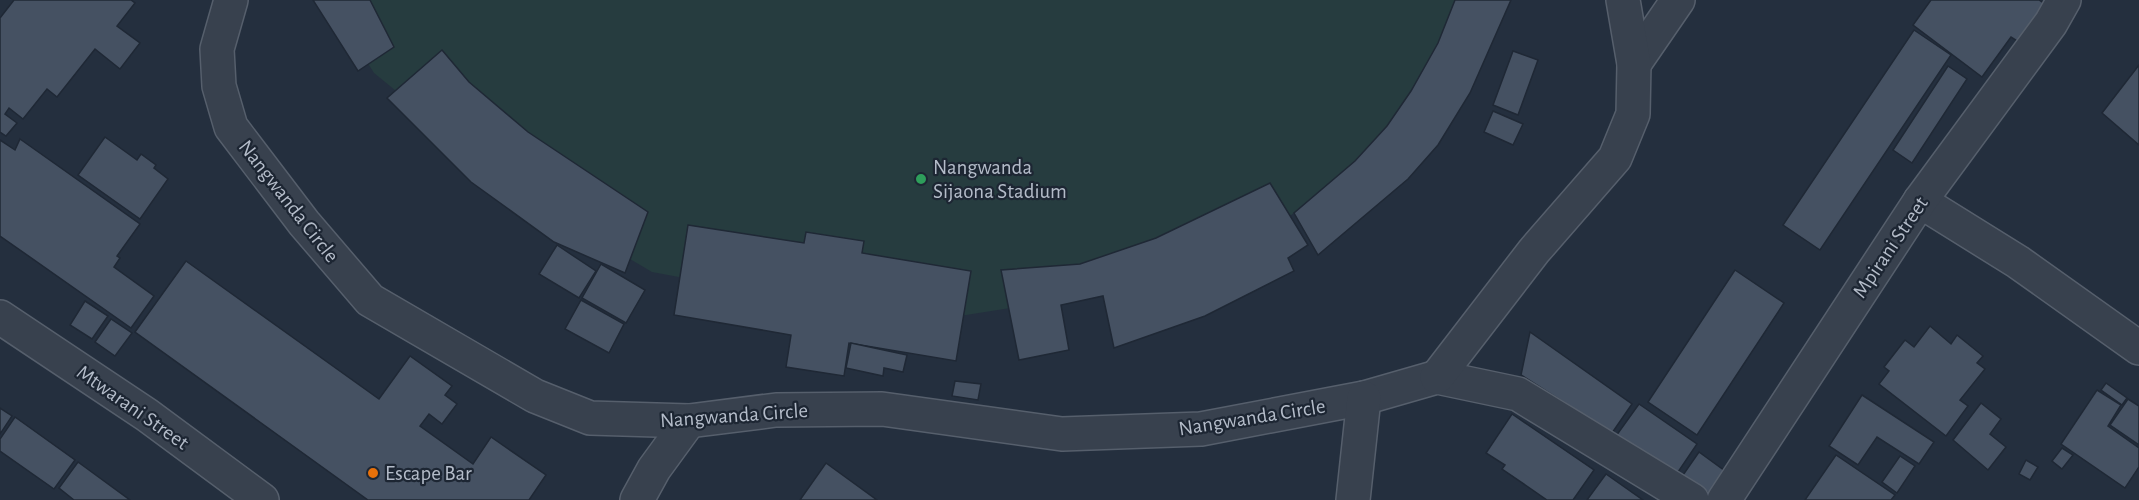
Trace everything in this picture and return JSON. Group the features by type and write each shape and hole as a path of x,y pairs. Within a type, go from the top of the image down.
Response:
{"street":[{"name":"Nangwanda Circle","path":"231,0 217,49 219,86 231,127 304,223 370,300 535,396 590,418 689,421 776,410 882,409 1062,434 1202,429 1364,398 1437,378 1518,394 1692,500"},
{"path":"1437,378 1534,251 1615,158 1633,114 1634,64 1623,0"},
{"path":"1634,64 1678,0"},
{"name":"Mpirani Street","path":"1724,500 1920,201 2044,32 2064,0"},
{"path":"1920,201 2018,262 2139,348"},
{"name":"Mtwarani Street","path":"0,317 147,415 262,500"},
{"path":"1353,500 1364,398"},
{"path":"637,500 654,469 689,421"}],"green space":[{"name":"Nangwanda Sijaona Stadium","path":"328,0 1480,0 1424,95 1361,159 1275,228 1080,297 922,322 652,272 530,200 374,73"}],"building":[{"path":"14,0 131,0 135,3 117,26 140,43 120,69 95,49 57,97 47,89 23,119 9,108 5,114 17,123 6,136 0,132 0,18"},
{"path":"313,0 370,0 394,47 358,71"},
{"path":"1455,0 1511,0 1470,93 1438,145 1408,179 1318,255 1294,213 1355,161 1387,126 1411,91 1438,43"},
{"path":"1931,0 2039,0 2045,4 2022,44 2011,37 1982,77 1913,25"},
{"path":"1914,30 1951,55 1820,250 1783,225"},
{"path":"442,50 469,82 528,132 648,212 625,273 554,242 471,182 387,98"},
{"path":"1513,51 1538,60 1518,115 1493,105"},
{"path":"2139,65 2139,145 2102,113"},
{"path":"1948,66 1967,79 1912,163 1893,150"},
{"path":"1493,111 1523,124 1513,145 1484,132"},
{"path":"105,137 137,160 141,154 156,165 154,168 168,179 140,219 78,175"},
{"path":"20,139 140,224 117,256 120,258 114,267 154,296 131,328 0,236 0,140 15,150"},
{"path":"1270,183 1308,245 1288,258 1294,271 1205,316 1114,348 1103,296 1061,305 1069,350 1019,360 1001,270 1080,264 1156,238"},
{"path":"688,225 804,243 806,232 864,241 862,253 971,271 956,361 849,343 844,376 786,367 791,335 674,315"},
{"path":"557,245 596,271 579,298 539,274"},
{"path":"186,261 379,399 410,356 452,386 445,395 457,404 442,424 429,414 420,426 473,464 491,437 546,475 529,500 368,500 135,332"},
{"path":"601,264 645,290 626,323 582,298"},
{"path":"1735,270 1784,303 1697,435 1648,402"},
{"path":"581,300 624,324 609,353 565,329"},
{"path":"85,301 108,316 92,339 70,325"},
{"path":"111,319 132,333 115,356 95,342"},
{"path":"1930,326 1951,344 1957,335 1983,356 1977,363 1985,369 1960,400 1968,406 1946,436 1879,384 1889,371 1884,367 1905,340 1914,347"},
{"path":"1530,332 1632,404 1612,433 1521,375"},
{"path":"851,343 907,355 903,372 884,368 883,376 846,368"},
{"path":"955,381 981,384 978,400 952,396"},
{"path":"2106,383 2127,398 2122,405 2101,390"},
{"path":"2097,390 2121,405 2108,426 2139,448 2139,467 2125,488 2061,444"},
{"path":"1862,395 1934,442 1919,464 1877,437 1858,465 1829,446"},
{"path":"2128,399 2139,406 2139,445 2110,425"},
{"path":"1981,403 2001,419 1990,434 2006,447 1988,470 1953,440"},
{"path":"1639,404 1697,444 1676,475 1616,436"},
{"path":"0,408 12,416 0,434"},
{"path":"1512,414 1594,470 1573,500 1547,500 1502,469 1505,465 1486,453"},
{"path":"15,417 75,460 54,489 0,451 0,439"},
{"path":"2062,448 2073,455 2062,469 2052,461"},
{"path":"1699,452 1725,471 1710,494 1683,475"},
{"path":"1836,455 1895,495 1891,500 1805,500"},
{"path":"1900,456 1915,466 1897,493 1882,482"},
{"path":"2026,460 2038,467 2030,480 2019,474"},
{"path":"78,462 130,500 74,500 59,488"},
{"path":"826,463 877,500 800,500"},
{"path":"1606,474 1643,500 1587,500"}],"place":[{"name":"Nangwanda Sijaona Stadium","path":"921,179"},
{"name":"Escape Bar","path":"373,473"}]}
